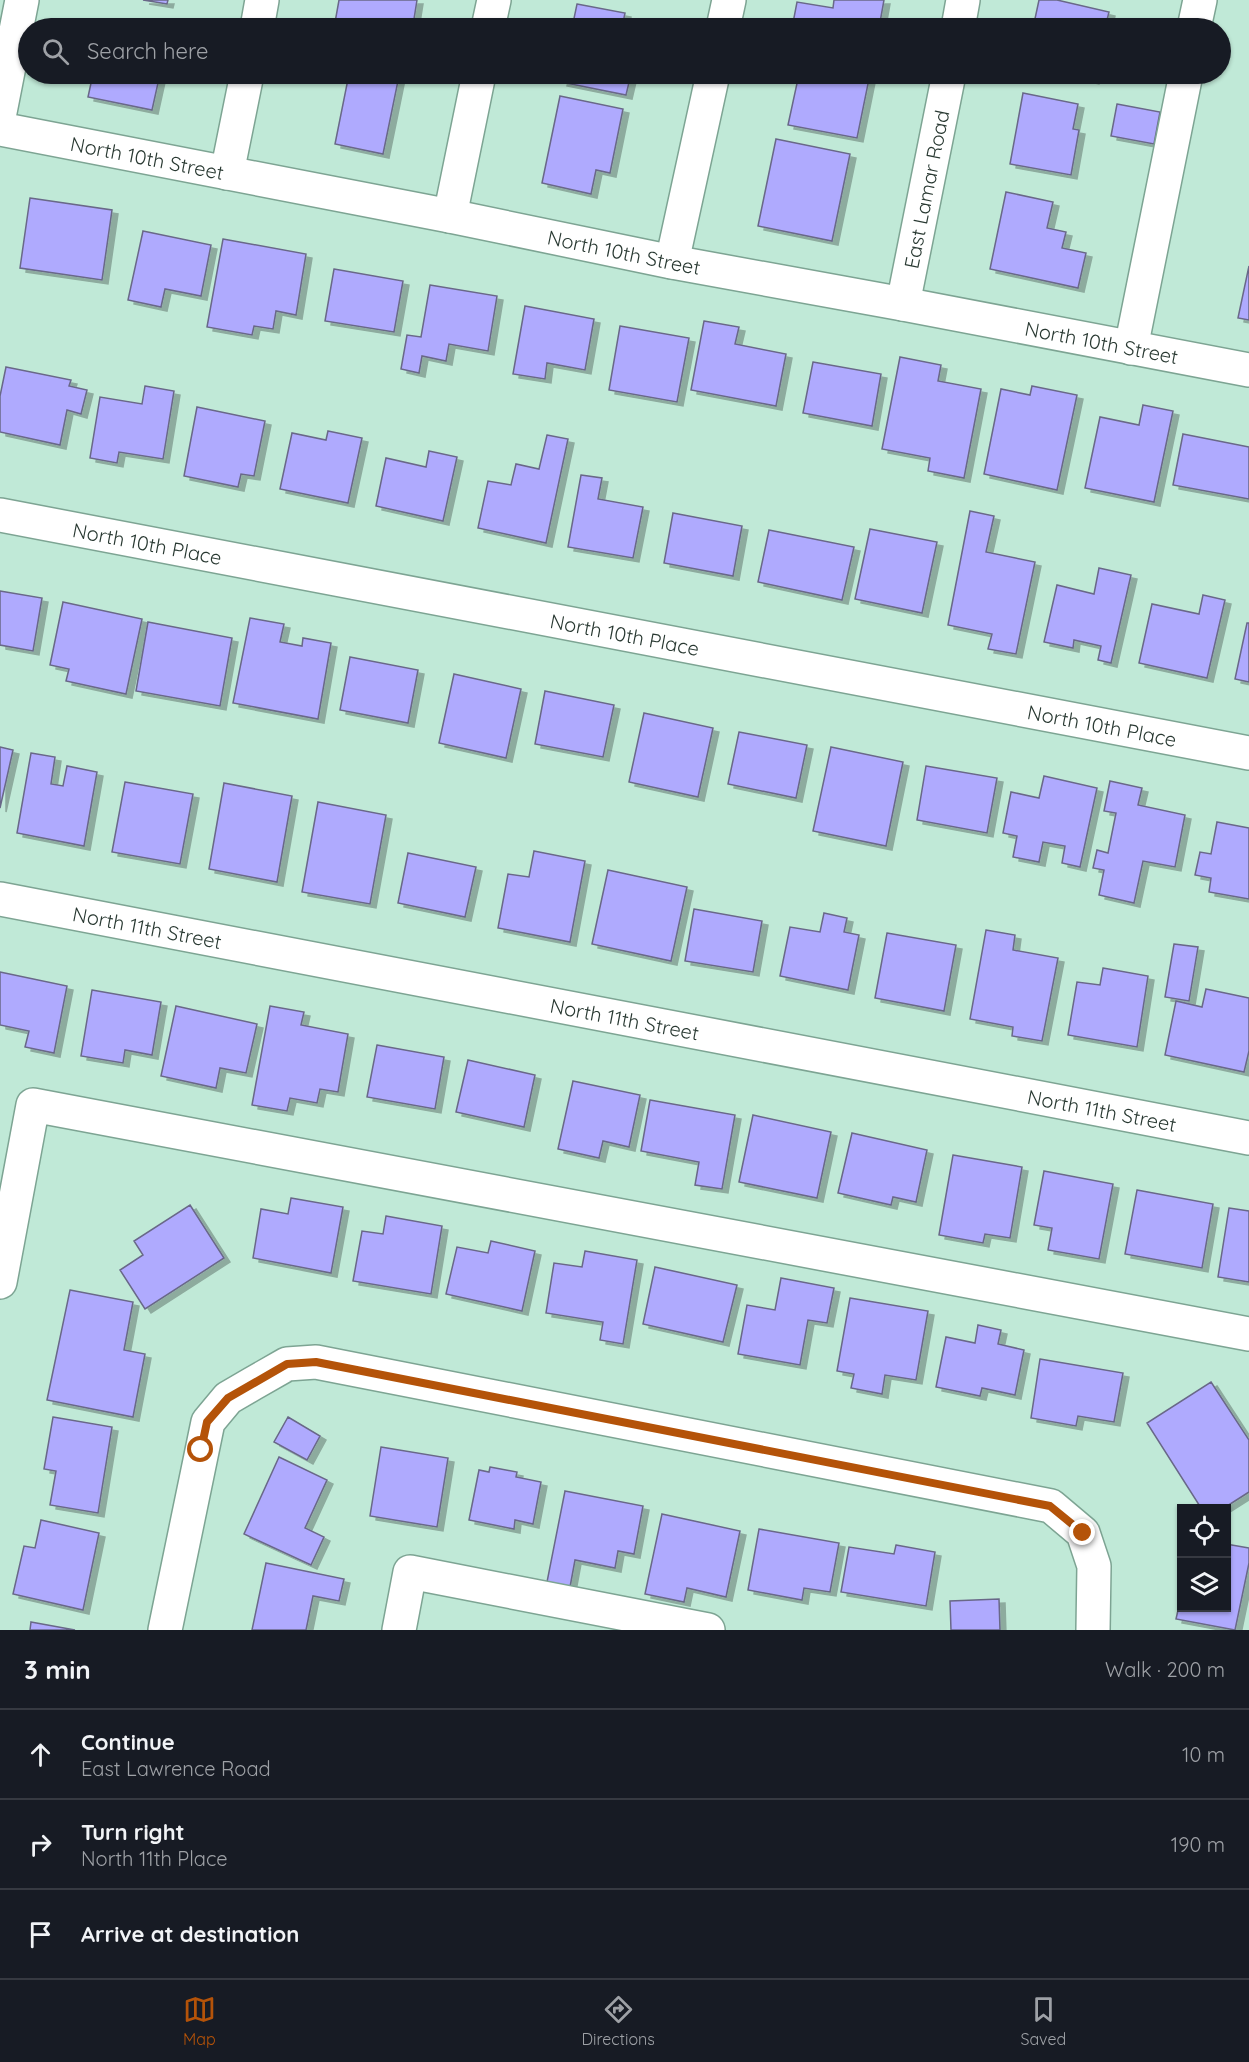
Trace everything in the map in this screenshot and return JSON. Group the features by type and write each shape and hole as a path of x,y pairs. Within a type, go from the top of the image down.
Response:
{"street":[{"path":"18,18 22,0"},
{"path":"258,18 262,0"},
{"path":"490,18 494,0"},
{"path":"725,18 729,0"},
{"path":"960,18 963,0"},
{"path":"1196,18 1200,0"},
{"path":"0,112 18,20"},
{"path":"227,173 246,84"},
{"path":"450,216 477,84"},
{"path":"672,262 711,84"},
{"name":"East Lamar Road","path":"903,304 947,84"},
{"path":"1131,348 1184,84"},
{"name":"North 10th Street","path":"0,129 450,216 672,262 1249,370"},
{"name":"North 10th Place","path":"0,515 1249,753"},
{"name":"North 11th Street","path":"0,899 1249,1138"},
{"path":"0,1282 33,1105 1249,1334"},
{"path":"165,1630 207,1422 228,1398 287,1364 316,1362 1050,1506 1083,1533 1094,1566 1093,1630"},
{"path":"399,1630 410,1572 708,1630"}],"building":[{"path":"143,0 168,0 167,4"},
{"path":"339,0 417,0 414,18 336,18"},
{"path":"834,0 884,0 881,18 794,18 797,2 833,8"},
{"path":"1039,0 1057,0 1109,12 1108,18 1035,18"},
{"path":"577,4 625,13 624,18 574,18"},
{"path":"91,84 158,84 152,110 88,97"},
{"path":"347,84 397,84 383,154 335,144"},
{"path":"571,84 629,84 626,95"},
{"path":"797,84 868,84 857,138 788,125"},
{"path":"1023,93 1078,104 1073,129 1079,130 1071,175 1010,164"},
{"path":"560,96 623,109 610,173 596,170 591,194 542,183"},
{"path":"1117,104 1160,112 1154,144 1111,136"},
{"path":"776,139 850,154 832,241 758,226"},
{"path":"1006,192 1053,202 1047,228 1066,232 1062,248 1086,253 1078,288 990,269"},
{"path":"30,198 112,210 102,280 20,268"},
{"path":"143,231 211,245 201,296 165,289 161,307 128,300"},
{"path":"223,239 306,254 296,315 276,311 273,329 254,326 252,335 207,327"},
{"path":"1249,266 1249,320 1238,318"},
{"path":"334,269 403,281 394,332 325,321"},
{"path":"430,285 497,296 488,351 449,344 446,361 422,356 419,373 401,369 407,335 421,337"},
{"path":"525,306 594,319 585,370 547,363 545,379 513,374"},
{"path":"704,321 739,327 735,344 786,354 776,406 691,390"},
{"path":"620,326 689,338 677,402 609,390"},
{"path":"900,357 941,365 938,381 981,389 964,478 928,471 930,458 882,449"},
{"path":"813,362 881,374 872,426 803,413"},
{"path":"6,367 71,380 69,386 87,390 81,414 67,410 60,445 0,432 0,396"},
{"path":"145,386 174,391 163,459 119,452 117,463 90,458 100,397 142,404"},
{"path":"1032,386 1077,395 1057,490 984,474 1001,389 1030,395"},
{"path":"1143,405 1173,411 1154,502 1085,488 1100,417 1139,425"},
{"path":"197,407 265,421 254,476 241,474 238,487 184,476"},
{"path":"328,431 362,438 348,503 280,489 292,433 326,440"},
{"path":"1183,434 1249,447 1249,499 1173,485"},
{"path":"547,435 568,439 546,543 478,528 488,481 511,485 516,464 539,469"},
{"path":"429,451 457,457 443,521 376,506 386,458 426,467"},
{"path":"581,475 602,478 598,499 643,507 633,558 568,547"},
{"path":"970,511 994,516 986,552 1035,562 1016,654 988,649 992,634 948,625"},
{"path":"673,513 742,526 733,576 664,563"},
{"path":"870,529 937,542 922,613 855,599"},
{"path":"769,530 854,547 842,600 758,582"},
{"path":"1099,568 1131,575 1111,663 1098,660 1101,646 1074,640 1073,648 1044,642 1057,585 1094,594"},
{"path":"0,591 42,598 33,651 0,645"},
{"path":"1203,595 1225,600 1207,678 1139,663 1152,604 1199,614"},
{"path":"63,602 142,619 126,694 66,681 69,669 50,665"},
{"path":"250,618 284,624 280,642 302,646 303,638 331,643 318,719 233,703"},
{"path":"148,622 232,638 220,706 136,691"},
{"path":"1247,623 1249,623 1249,682 1235,679"},
{"path":"350,657 418,670 408,723 340,710"},
{"path":"454,674 521,689 506,758 439,743"},
{"path":"545,691 614,705 603,757 535,744"},
{"path":"644,713 713,728 698,797 629,782"},
{"path":"739,732 807,745 796,798 728,784"},
{"path":"0,747 13,750 0,808"},
{"path":"831,747 903,762 886,846 813,831"},
{"path":"31,753 55,757 51,784 63,786 67,766 97,772 84,846 17,833"},
{"path":"926,766 997,778 987,833 917,820"},
{"path":"1044,776 1097,788 1080,867 1062,863 1065,846 1043,842 1039,862 1013,857 1017,836 1003,833 1011,792 1039,798"},
{"path":"1110,781 1142,788 1138,805 1185,815 1175,867 1143,861 1134,903 1099,895 1104,870 1093,868 1097,850 1108,853 1116,813 1104,811"},
{"path":"125,782 193,794 180,864 112,852"},
{"path":"224,783 292,796 277,882 209,869"},
{"path":"318,802 386,815 370,904 302,892"},
{"path":"1217,822 1249,828 1249,899 1209,892 1211,878 1195,875 1200,852 1211,854"},
{"path":"534,851 585,861 570,942 498,928 508,874 529,877"},
{"path":"408,853 476,867 465,917 398,903"},
{"path":"608,870 687,887 671,961 592,944"},
{"path":"694,909 762,921 753,972 685,961"},
{"path":"824,913 847,918 844,932 859,935 848,990 780,976 790,927 820,932"},
{"path":"986,930 1015,935 1013,950 1058,958 1042,1041 1012,1036 1013,1027 970,1019"},
{"path":"887,933 956,945 944,1011 875,998"},
{"path":"1174,944 1198,947 1189,1001 1165,997"},
{"path":"1103,968 1148,976 1137,1047 1068,1035 1077,982 1100,985"},
{"path":"0,972 67,986 54,1053 25,1047 29,1031 0,1025"},
{"path":"1206,989 1249,998 1249,1051 1244,1072 1165,1055 1176,1001 1202,1007"},
{"path":"92,990 161,1002 152,1055 125,1050 123,1063 81,1056"},
{"path":"176,1006 257,1024 246,1073 220,1068 216,1088 161,1076"},
{"path":"270,1006 304,1012 301,1025 348,1034 338,1092 320,1089 317,1103 290,1098 287,1111 252,1105"},
{"path":"377,1045 444,1057 435,1109 367,1097"},
{"path":"468,1060 535,1075 524,1127 456,1112"},
{"path":"573,1081 640,1095 629,1147 603,1141 599,1158 558,1149"},
{"path":"650,1100 735,1115 722,1189 695,1185 699,1162 641,1151"},
{"path":"753,1115 831,1132 817,1198 739,1182"},
{"path":"852,1133 927,1150 916,1202 893,1197 891,1205 838,1193"},
{"path":"953,1155 1022,1167 1010,1238 985,1234 983,1243 939,1235"},
{"path":"1044,1171 1113,1184 1099,1259 1048,1250 1052,1228 1034,1225"},
{"path":"1137,1190 1213,1204 1202,1268 1125,1254"},
{"path":"291,1198 343,1207 331,1273 253,1258 261,1209 288,1214"},
{"path":"190,1205 224,1258 145,1309 120,1270 143,1255 134,1241"},
{"path":"1229,1208 1249,1211 1249,1282 1218,1277"},
{"path":"386,1216 442,1226 431,1294 353,1281 362,1231 383,1234"},
{"path":"491,1241 535,1251 522,1311 446,1294 457,1247 488,1253"},
{"path":"585,1251 637,1260 623,1344 600,1340 603,1322 546,1313 554,1263 582,1267"},
{"path":"655,1267 737,1285 723,1342 643,1324"},
{"path":"781,1278 834,1288 827,1323 808,1320 800,1365 738,1354 747,1305 775,1310"},
{"path":"70,1290 133,1302 124,1350 145,1354 133,1417 47,1400"},
{"path":"850,1298 928,1311 916,1380 885,1375 882,1394 851,1388 854,1374 837,1371"},
{"path":"978,1325 1001,1330 998,1344 1024,1350 1015,1395 982,1388 980,1396 936,1387 946,1337 975,1343"},
{"path":"1040,1359 1123,1373 1114,1422 1078,1416 1076,1426 1031,1418"},
{"path":"1211,1382 1249,1440 1249,1492 1230,1504 1198,1504 1147,1423"},
{"path":"53,1417 112,1427 98,1513 50,1505 56,1471 44,1469"},
{"path":"288,1417 320,1436 307,1460 274,1442"},
{"path":"381,1447 448,1458 437,1527 370,1516"},
{"path":"279,1457 327,1480 305,1528 324,1537 311,1565 244,1534"},
{"path":"490,1467 517,1472 516,1477 541,1482 533,1524 515,1520 514,1529 469,1520 479,1470 489,1472"},
{"path":"565,1491 643,1506 634,1554 618,1551 615,1568 575,1560 570,1587 547,1582"},
{"path":"662,1514 740,1531 726,1597 687,1588 684,1602 645,1594"},
{"path":"41,1520 99,1533 83,1610 13,1594 24,1546 35,1548"},
{"path":"759,1529 839,1543 830,1592 804,1588 802,1600 748,1590"},
{"path":"896,1545 935,1552 926,1606 841,1592 849,1547 894,1554"},
{"path":"1231,1545 1249,1548 1249,1563 1235,1630 1176,1619 1178,1612 1231,1612"},
{"path":"266,1563 344,1579 339,1601 313,1596 306,1630 252,1630"},
{"path":"999,1599 1000,1630 951,1630 950,1601"},
{"path":"31,1622 75,1630 30,1630"}],"route":[{"path":"201,1450 207,1422 228,1398 287,1364 316,1362 1050,1506 1083,1533"}]}
